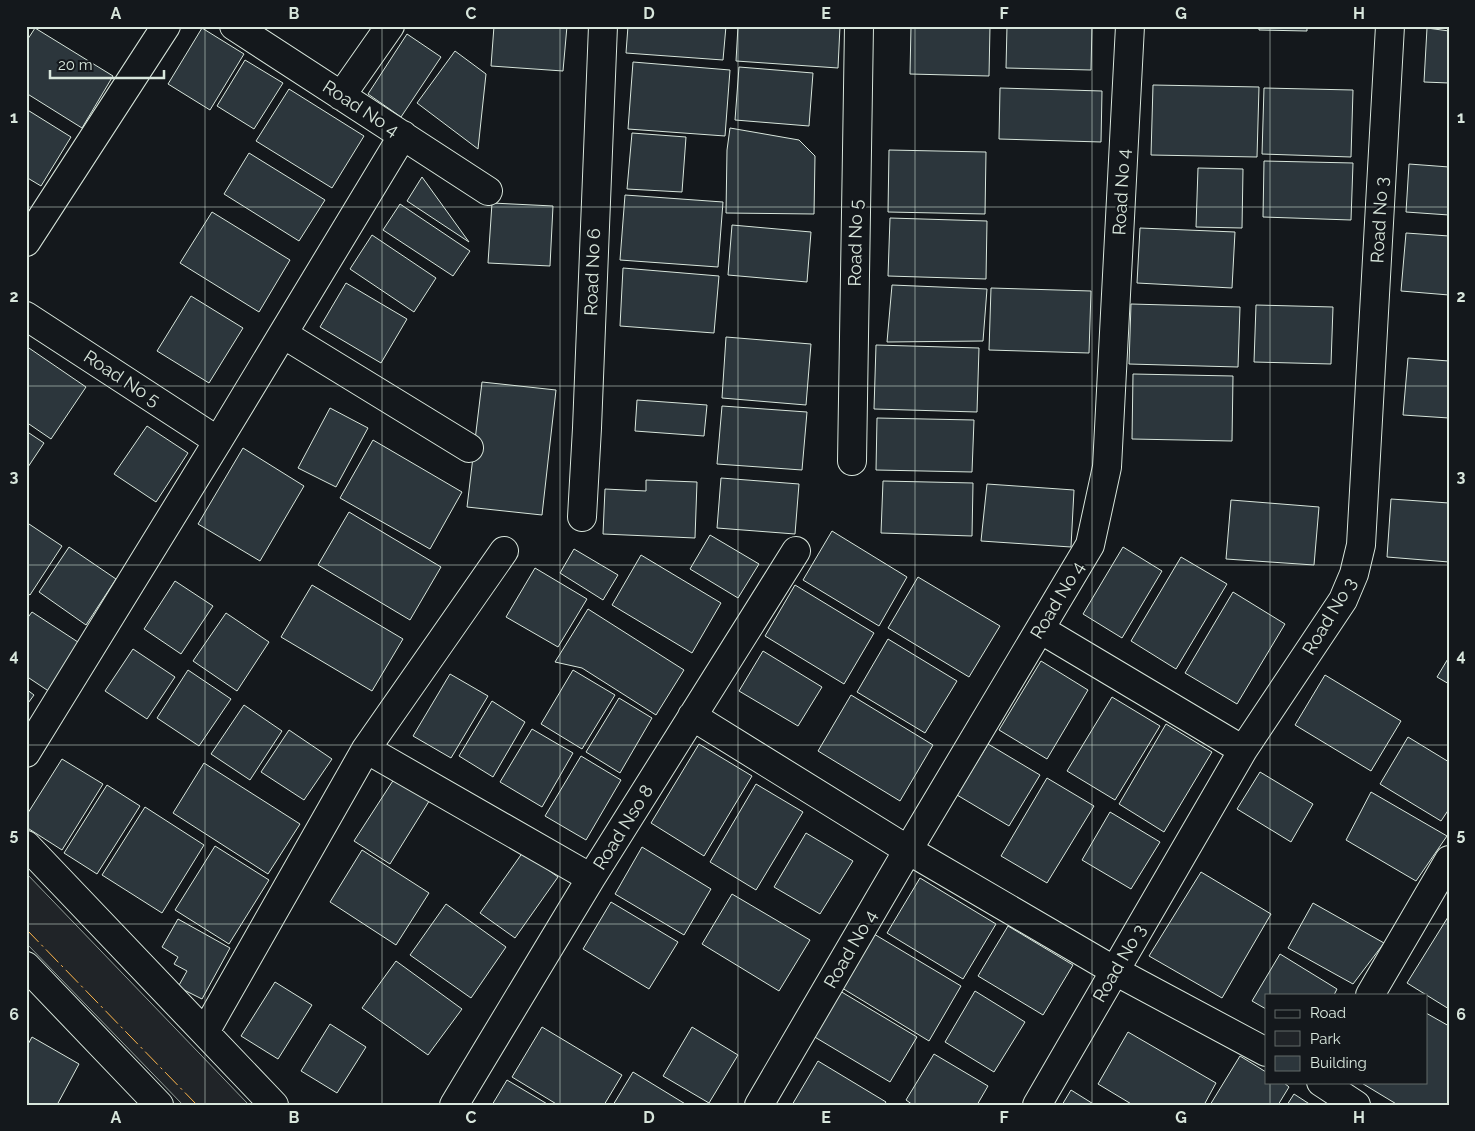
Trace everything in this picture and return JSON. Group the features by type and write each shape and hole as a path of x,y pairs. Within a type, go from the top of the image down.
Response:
{"street":[{"path":"26,242 166,26"},
{"name":"Road No 4","path":"234,26 488,191"},
{"path":"341,96 390,26"},
{"name":"Road No 6","path":"582,517 603,26"},
{"name":"Road No 5","path":"852,461 859,26"},
{"name":"Road No 4","path":"759,1105 1090,545 1107,467 1130,26"},
{"name":"Road No 3","path":"1037,1105 1243,750 1342,600 1354,574 1361,545 1390,26"},
{"path":"26,753 403,136"},
{"name":"Road No 5","path":"26,316 218,441"},
{"path":"283,334 469,448"},
{"path":"205,1032 366,749 504,551"},
{"name":"Road Nso 8","path":"454,1105 591,878 796,551"},
{"path":"1040,629 1243,750"},
{"path":"692,716 908,850 1115,971 1265,1051"},
{"path":"366,749 591,878"},
{"path":"26,845 274,1105"},
{"path":"1371,994 1445,878"},
{"path":"26,966 158,1105"},
{"path":"1324,1084 1356,1105"}],"green space":[{"path":"26,873 249,1105 183,1105 26,943"}],"building":[{"path":"494,26 567,26 563,71 491,66"},
{"path":"628,26 726,26 723,60 626,53"},
{"path":"738,26 840,26 838,68 736,61"},
{"path":"911,26 990,26 989,76 910,74"},
{"path":"1007,26 1092,26 1091,70 1006,68"},
{"path":"1259,26 1307,26 1307,31 1259,30"},
{"path":"35,28 113,76 82,128 26,93 26,42"},
{"path":"202,28 244,54 210,110 168,84"},
{"path":"1427,28 1449,31 1449,83 1424,82"},
{"path":"407,34 441,57 401,117 368,94"},
{"path":"455,51 486,74 478,149 417,103"},
{"path":"245,60 283,83 254,129 217,106"},
{"path":"633,62 730,70 725,136 628,129"},
{"path":"739,67 813,73 809,126 735,120"},
{"path":"1153,85 1259,87 1257,157 1151,155"},
{"path":"1000,88 1102,91 1101,142 999,139"},
{"path":"1264,88 1353,90 1351,157 1262,154"},
{"path":"289,89 364,136 332,188 256,141"},
{"path":"26,109 71,137 41,186 26,177"},
{"path":"730,128 799,140 815,156 814,214 726,213 727,150"},
{"path":"632,133 686,137 682,192 627,189"},
{"path":"889,150 986,152 985,214 888,212"},
{"path":"249,153 325,200 299,241 224,194"},
{"path":"1264,161 1353,163 1351,220 1263,217"},
{"path":"1409,164 1449,167 1449,215 1406,212"},
{"path":"1198,168 1243,169 1242,228 1196,227"},
{"path":"422,177 469,242 407,201"},
{"path":"625,195 723,202 718,267 620,260"},
{"path":"492,203 553,206 550,266 488,263"},
{"path":"400,204 470,251 453,276 383,230"},
{"path":"212,212 290,260 259,312 180,263"},
{"path":"890,218 987,221 986,279 888,276"},
{"path":"732,225 811,232 807,282 728,275"},
{"path":"1140,228 1235,232 1232,288 1137,283"},
{"path":"1406,233 1449,236 1449,295 1401,291"},
{"path":"372,235 436,278 414,312 350,269"},
{"path":"623,268 719,276 714,333 620,326"},
{"path":"346,283 407,319 381,363 320,327"},
{"path":"892,285 987,289 983,341 887,342"},
{"path":"991,288 1091,291 1089,353 989,350"},
{"path":"191,296 243,328 209,383 157,351"},
{"path":"1131,304 1240,307 1238,367 1129,364"},
{"path":"1256,305 1333,307 1331,364 1254,362"},
{"path":"726,337 811,344 806,405 722,398"},
{"path":"876,345 979,348 977,412 874,409"},
{"path":"26,346 86,387 51,439 26,422"},
{"path":"1408,358 1449,361 1449,418 1403,415"},
{"path":"1133,374 1233,376 1232,441 1132,439"},
{"path":"482,382 556,390 542,515 467,507"},
{"path":"637,400 707,405 704,436 635,431"},
{"path":"722,406 807,412 802,470 717,464"},
{"path":"330,408 368,428 336,487 298,468"},
{"path":"877,418 974,420 972,472 876,470"},
{"path":"147,426 188,453 156,502 114,474"},
{"path":"26,431 44,443 26,470"},
{"path":"373,440 462,492 430,549 340,498"},
{"path":"243,448 304,486 260,561 198,524"},
{"path":"721,478 799,484 795,534 717,528"},
{"path":"646,480 697,482 695,538 603,534 605,489 646,491"},
{"path":"883,481 973,483 972,536 881,533"},
{"path":"987,484 1074,490 1071,547 981,541"},
{"path":"1391,499 1449,503 1449,562 1387,557"},
{"path":"1231,500 1319,507 1314,565 1226,559"},
{"path":"349,512 441,567 410,620 318,565"},
{"path":"26,522 62,546 30,595 26,592"},
{"path":"832,531 907,577 879,626 803,580"},
{"path":"710,535 759,564 738,598 690,569"},
{"path":"69,547 116,579 86,625 39,592"},
{"path":"1123,547 1162,571 1122,638 1083,614"},
{"path":"574,549 618,575 603,600 560,573"},
{"path":"641,555 721,603 692,653 612,605"},
{"path":"1181,557 1227,584 1176,669 1131,641"},
{"path":"535,568 587,599 558,647 506,617"},
{"path":"918,577 1000,626 969,677 888,628"},
{"path":"175,581 213,606 181,654 144,629"},
{"path":"312,585 403,639 372,691 281,637"},
{"path":"795,585 874,633 844,684 765,636"},
{"path":"1233,592 1285,624 1237,704 1185,673"},
{"path":"588,609 684,670 656,715 582,668 555,662"},
{"path":"32,612 81,644 50,692 26,676 26,620"},
{"path":"226,613 269,642 237,691 193,661"},
{"path":"888,639 957,681 925,733 857,692"},
{"path":"133,649 175,677 147,719 105,691"},
{"path":"763,651 822,687 798,726 739,691"},
{"path":"1449,657 1449,684 1437,677"},
{"path":"1041,661 1088,690 1047,759 999,730"},
{"path":"188,670 231,699 199,746 157,718"},
{"path":"573,670 615,695 582,749 541,724"},
{"path":"450,674 488,696 451,758 413,736"},
{"path":"1325,675 1401,721 1371,771 1295,725"},
{"path":"26,689 34,695 26,706"},
{"path":"851,695 933,745 900,801 818,751"},
{"path":"1112,697 1160,726 1115,800 1067,771"},
{"path":"619,698 652,718 620,773 586,752"},
{"path":"492,701 525,722 493,777 459,756"},
{"path":"244,705 282,731 250,780 211,754"},
{"path":"1166,724 1212,752 1164,832 1119,804"},
{"path":"532,729 573,753 542,807 500,782"},
{"path":"289,730 332,759 304,800 261,772"},
{"path":"1408,737 1449,762 1449,809 1441,821 1380,784"},
{"path":"699,744 752,776 704,856 651,823"},
{"path":"988,744 1040,775 1009,826 957,795"},
{"path":"581,756 621,780 586,840 545,816"},
{"path":"62,759 103,784 62,850 26,827 26,816"},
{"path":"204,763 300,824 268,874 173,813"},
{"path":"1260,772 1313,804 1291,842 1237,809"},
{"path":"396,776 431,798 390,864 354,841"},
{"path":"1047,778 1094,806 1047,883 1001,856"},
{"path":"756,784 803,812 756,890 710,862"},
{"path":"107,785 140,806 97,874 64,853"},
{"path":"1371,792 1447,836 1416,881 1346,840"},
{"path":"145,807 204,845 162,913 102,875"},
{"path":"1110,812 1160,842 1131,889 1082,860"},
{"path":"806,833 853,861 820,914 774,887"},
{"path":"215,846 269,880 229,944 175,910"},
{"path":"642,847 711,889 684,935 615,894"},
{"path":"362,850 429,893 396,945 330,902"},
{"path":"523,852 558,877 515,938 480,913"},
{"path":"1201,872 1271,914 1222,998 1149,956"},
{"path":"920,878 996,924 963,979 887,933"},
{"path":"732,894 810,940 779,991 702,944"},
{"path":"611,902 678,942 649,989 583,949"},
{"path":"1313,903 1384,943 1353,984 1288,948"},
{"path":"446,904 506,947 471,998 410,955"},
{"path":"1448,917 1449,1009 1428,996 1428,994 1407,983"},
{"path":"178,919 230,948 202,999 178,987 187,971 174,964 178,957 162,947"},
{"path":"1008,926 1073,965 1043,1015 978,976"},
{"path":"874,934 961,986 929,1041 842,988"},
{"path":"1280,954 1337,989 1334,994 1265,994 1265,1008 1252,1001"},
{"path":"396,961 462,1009 428,1055 362,1008"},
{"path":"275,982 312,1005 278,1059 241,1036"},
{"path":"840,991 917,1037 890,1082 813,1036"},
{"path":"975,991 1025,1022 994,1072 945,1042"},
{"path":"1428,1014 1449,1026 1449,1102 1447,1105 1398,1105 1363,1084 1428,1084"},
{"path":"330,1024 366,1047 337,1093 301,1071"},
{"path":"542,1027 622,1075 604,1105 558,1105 512,1077"},
{"path":"692,1027 738,1055 709,1103 663,1076"},
{"path":"1128,1032 1216,1083 1204,1105 1133,1105 1098,1084"},
{"path":"32,1037 79,1064 57,1105 26,1105 26,1048"},
{"path":"934,1054 988,1086 977,1105 913,1105 906,1100"},
{"path":"1240,1056 1265,1071 1265,1084 1285,1084 1289,1087 1278,1105 1210,1105"},
{"path":"818,1061 886,1102 884,1105 792,1105"},
{"path":"633,1072 687,1105 613,1105"},
{"path":"507,1080 549,1105 492,1105"},
{"path":"1071,1090 1095,1105 1062,1105"},
{"path":"1294,1094 1311,1105 1287,1105"}],"power":[{"path":"26,929 197,1105"}]}
